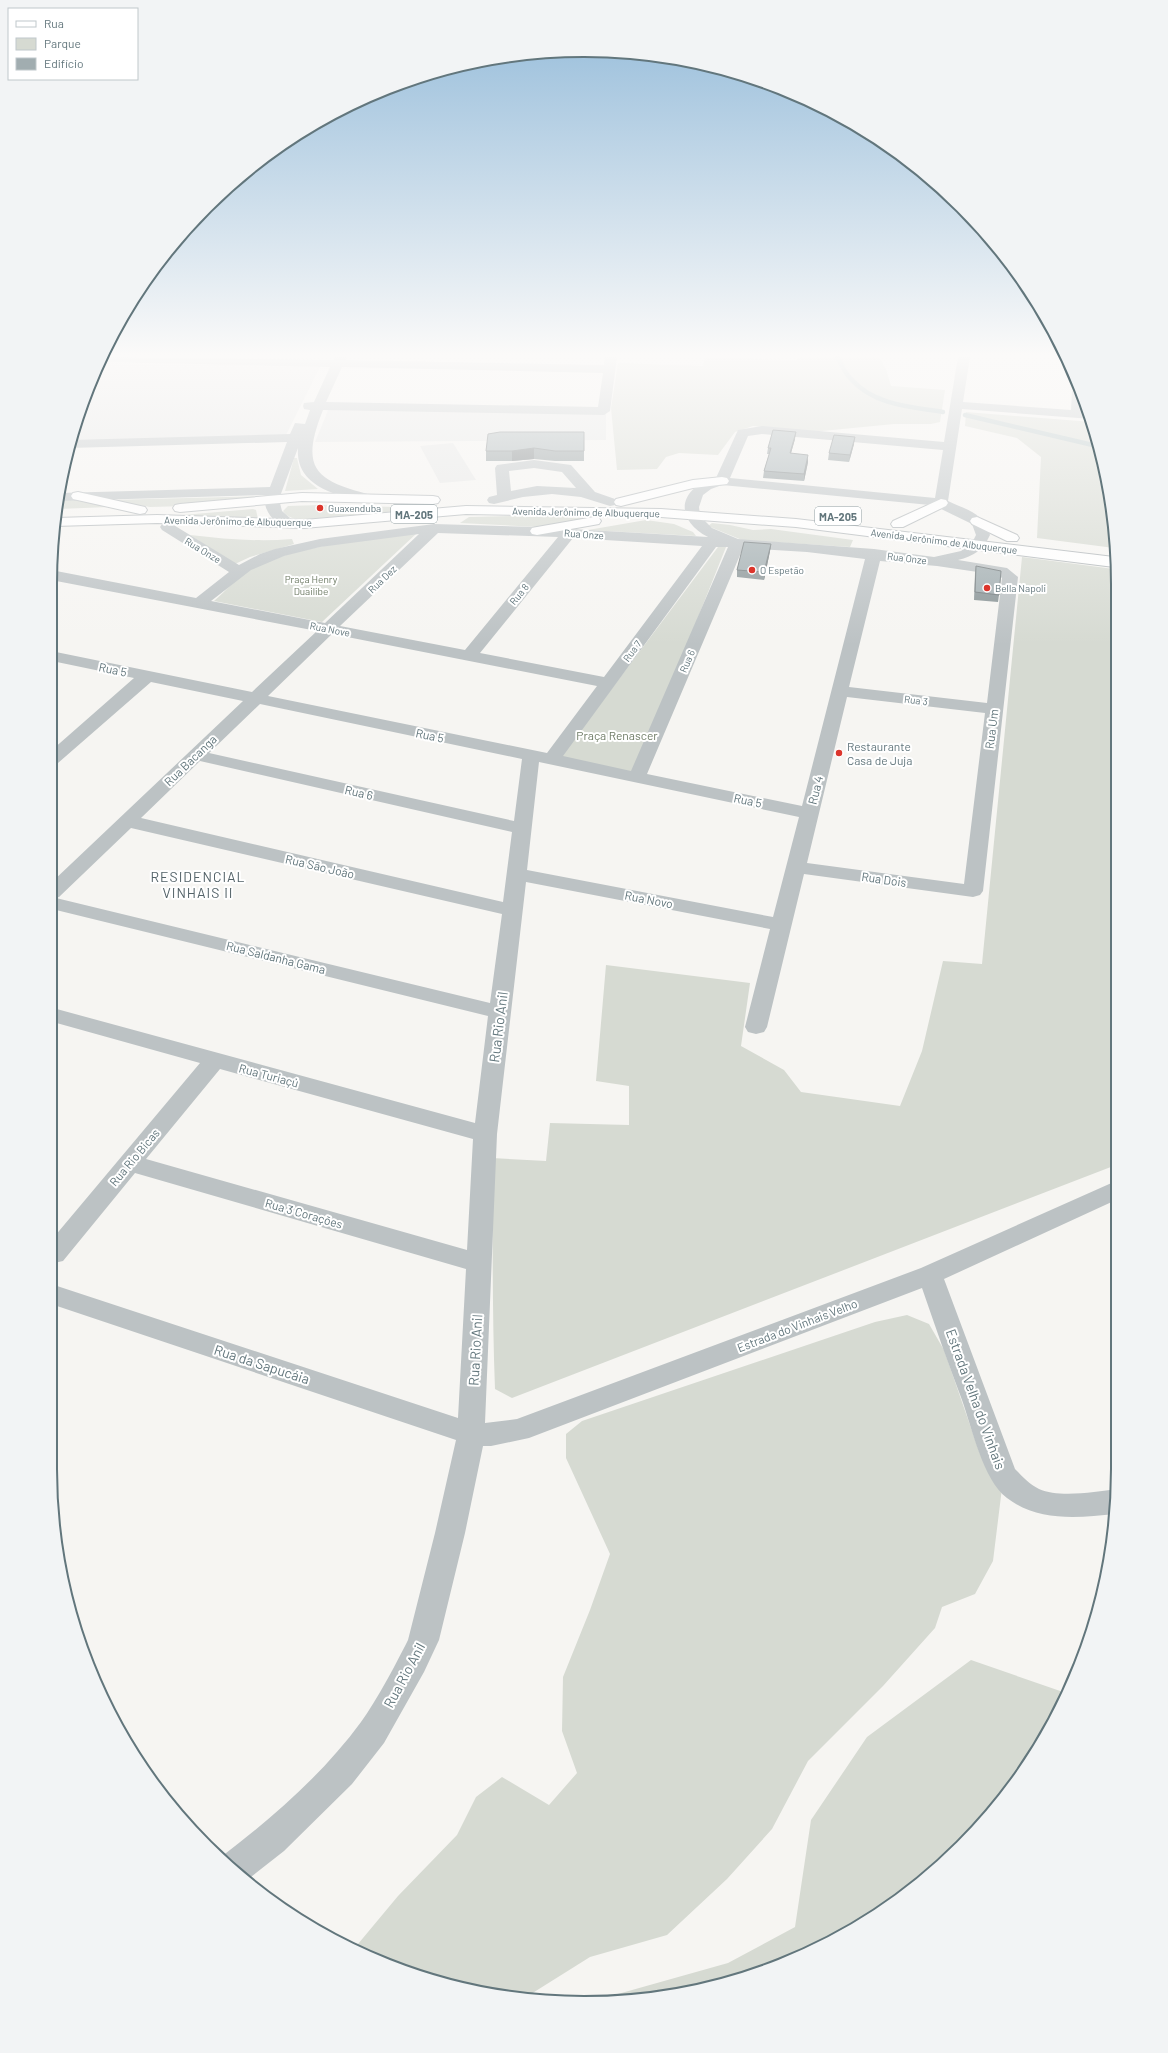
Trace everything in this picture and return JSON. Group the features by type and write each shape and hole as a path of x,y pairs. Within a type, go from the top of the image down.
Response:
{"main road":[{"path":"616,502 689,485 722,481"},
{"name":"Avenida Jerônimo de Albuquerque","path":"62,512 192,508 274,495 616,502 692,509 796,523 979,534 1110,561"},
{"path":"78,496 140,510"},
{"path":"898,524 941,503"},
{"name":"Avenida Jerônimo de Albuquerque","path":"61,522 157,519 290,524 451,511 539,510 640,513 692,509 772,509 1110,550"},
{"path":"109,521 247,535 280,536 428,517 539,510"},
{"path":"537,531 640,513"}],"street":[{"path":"290,524 279,517 274,510 274,495 294,453"},
{"path":"305,453 311,471 315,477 330,487 370,498"},
{"path":"722,481 734,453"},
{"path":"941,503 948,453"},
{"path":"590,495 566,468 534,464 502,468 499,499 528,492 547,490 566,491 590,495 616,502"},
{"path":"711,537 699,525 692,509 696,492 700,489 722,481 941,503 979,534"},
{"path":"65,497 274,495"},
{"name":"Rua Onze","path":"167,527 239,572"},
{"name":"Rua Onze","path":"198,604 239,572 265,557 298,547 434,528 711,537 737,544 874,554 1002,571"},
{"name":"Rua Dez","path":"330,629 434,528"},
{"name":"Rua 8","path":"469,656 570,533"},
{"name":"Rua Onze","path":"934,562 960,556 979,534"},
{"name":"Rua 7","path":"551,760 608,683 711,537"},
{"name":"Rua 6","path":"637,777 737,544"},
{"name":"Rua 4","path":"756,1027 874,554"},
{"name":"Rua Um","path":"973,891 993,709 1010,578 1002,571"},
{"name":"Rua Nove","path":"57,575 608,683"},
{"name":"Rua Bacanga","path":"57,888 255,698 330,629"},
{"name":"Rua 5","path":"57,657 809,813"},
{"path":"57,755 147,676"},
{"name":"Rua 3","path":"840,691 993,709"},
{"name":"Rua 6","path":"196,755 522,829"},
{"name":"Rua Rio Anil","path":"238,1865 272,1839 340,1773 372,1732 413,1662 423,1640 450,1533 471,1434 485,1134 531,756"},
{"name":"Rua São João","path":"128,821 512,910"},
{"name":"Rua Dois","path":"796,867 973,891"},
{"name":"Rua Novo","path":"517,874 781,925"},
{"name":"Rua Saldanha Gama","path":"57,903 500,1012"},
{"name":"Rua Turiaçú","path":"57,1016 485,1134"},
{"name":"Rua Rio Bicas","path":"57,1250 215,1060"},
{"name":"Rua 3 Corações","path":"129,1163 479,1263"},
{"name":"Estrada do Vinhais Velho","path":"471,1434 491,1435 519,1430 930,1275 1111,1192"},
{"name":"Estrada Velha do Vinhais","path":"930,1275 996,1457 1005,1477 1021,1494 1039,1503 1074,1507 1110,1503"},
{"name":"Rua da Sapucáia","path":"57,1296 471,1434"}],"shaded area":[{"path":"424,453 459,453 476,480 440,483"}],"green space":[{"path":"615,453 720,453 718,455 679,453 666,457 657,469 617,470"},
{"path":"1036,453 1094,453 1101,481 1110,547 1037,538 1041,457"},
{"path":"294,458 297,458 301,475 318,489 285,491"},
{"path":"261,496 248,499 186,506 150,507 109,500"},
{"path":"64,500 78,500 109,507 63,509"},
{"path":"320,505 432,508 309,519 298,519 291,517 283,511 288,506"},
{"path":"253,509 256,510 258,519 171,516"},
{"path":"546,515 599,517 539,527 460,523 469,517"},
{"path":"646,520 674,524 693,532 696,536 588,530"},
{"path":"712,523 753,530 771,529 853,540 850,547 742,540 708,526"},
{"name":"Praça Henry Duailibe","path":"417,533 322,622 214,601 246,572 269,561 289,554 354,541"},
{"path":"190,535 241,540 292,539 294,544 250,557 235,564"},
{"name":"Praça Renascer","path":"718,547 726,547 636,773 559,759"},
{"path":"1022,557 1111,569 1111,1167 512,1398 495,1389 492,1158 546,1161 550,1123 629,1125 629,1086 596,1081 606,965 750,983 741,1046 784,1070 801,1092 900,1106 922,1051 943,961 982,964"},
{"path":"907,1315 929,1324 944,1350 980,1454 1002,1488 993,1561 975,1594 942,1607 935,1628 883,1686 808,1761 772,1829 727,1879 667,1935 590,1957 533,1993 481,1986 448,1978 382,1956 357,1945 398,1896 457,1835 476,1797 502,1777 549,1805 577,1773 562,1731 563,1677 590,1610 610,1554 566,1458 566,1434 582,1421 875,1322"},
{"path":"971,1660 1062,1692 1022,1762 1002,1790 980,1816 957,1842 931,1865 905,1887 877,1907 817,1942 786,1956 753,1968 687,1986 614,1995 728,1963 795,1927 811,1820 867,1737"}],"building":[{"path":"770,453 808,455 804,474 764,471"},
{"path":"829,453 851,453 850,455"},
{"path":"744,542 771,544 764,572 737,570"},
{"name":"Bella Napoli","path":"976,566 1001,571 999,595 975,592"}],"place":[{"name":"Guaxenduba","path":"320,508"},
{"name":"O Espetão","path":"752,570"},
{"name":"Bella Napoli","path":"987,588"},
{"name":"Restaurante Casa de Juja","path":"839,753"}],"district":[{"name":"RESIDENCIAL VINHAIS II","path":"198,884"}]}
